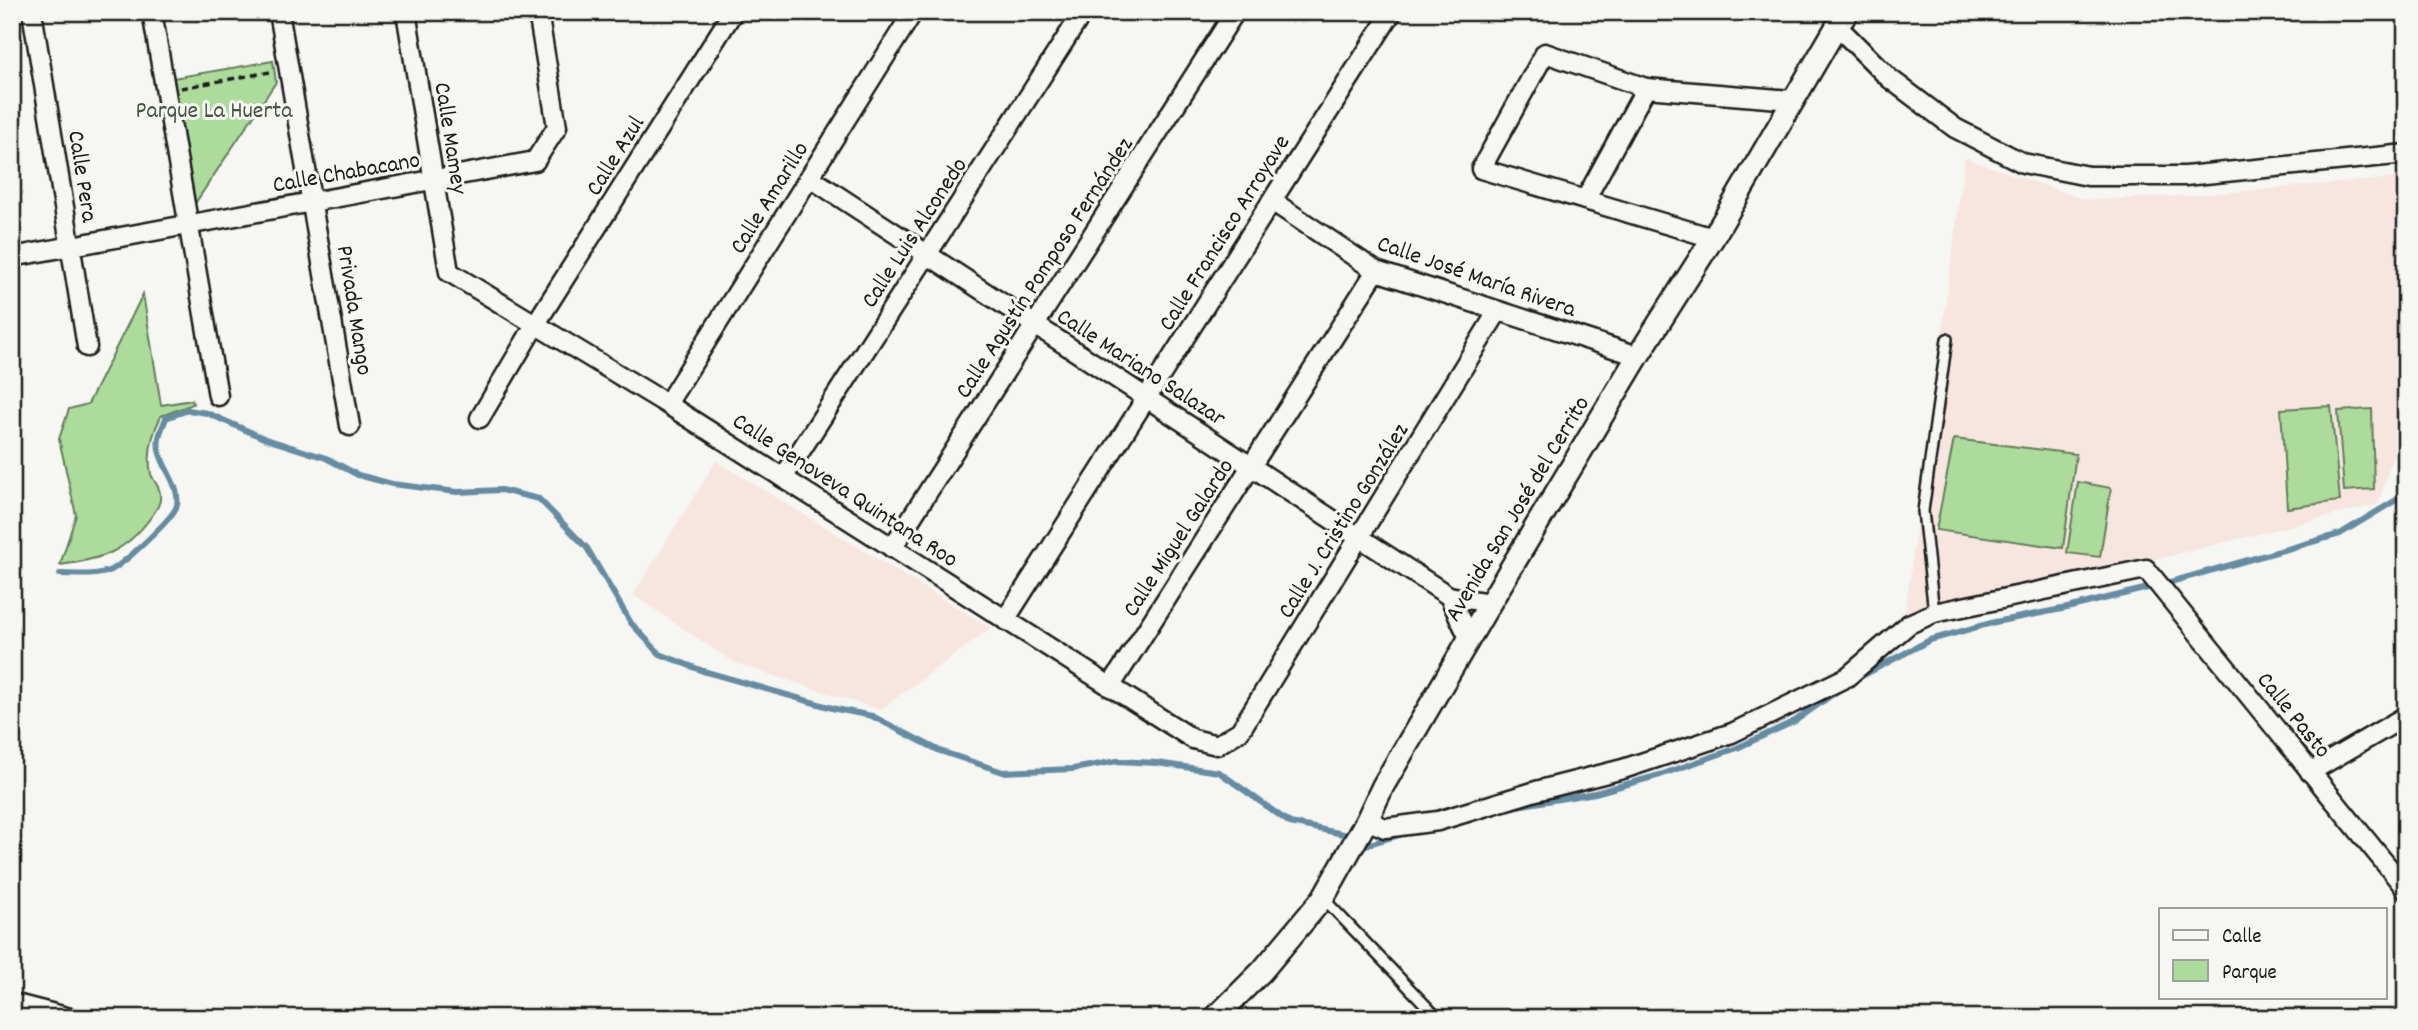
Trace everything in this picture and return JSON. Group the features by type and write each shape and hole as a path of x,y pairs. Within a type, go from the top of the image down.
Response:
{"street":[{"name":"Calle Pera","path":"32,12 87,347"},
{"path":"152,12 218,397"},
{"name":"Privada Mango","path":"279,12 350,426"},
{"name":"Calle Mamey","path":"406,12 449,272"},
{"name":"Calle Chabacano","path":"12,257 535,161 557,127 538,12"},
{"name":"Calle Azul","path":"480,418 535,325 733,12"},
{"name":"Calle Luis Alconedo","path":"783,478 1083,12"},
{"name":"Calle Agustín Pomposo Fernández","path":"892,548 1235,12"},
{"name":"Calle Francisco Arroyave","path":"1006,620 1392,12"},
{"name":"Calle Amarillo","path":"667,404 809,177 905,15"},
{"path":"1843,19 1889,78 1955,128 2023,163 2088,176 2185,176 2406,154"},
{"name":"Avenida San José del Cerrito","path":"1215,1018 1262,971 1323,898 1383,786 1469,638 1843,19"},
{"path":"1713,238 1482,169 1545,52 1646,88 1792,100"},
{"path":"1585,200 1646,88"},
{"name":"Calle Mariano Salazar","path":"809,177 1449,596 1490,603"},
{"name":"Calle José María Rivera","path":"1272,201 1376,271 1638,356"},
{"name":"Calle Miguel Galardo","path":"1110,687 1376,271"},
{"name":"Calle Genoveva Quintana Roo","path":"449,272 667,404 1193,739 1217,745"},
{"name":"Calle J. Cristino González","path":"1217,745 1240,731 1498,312"},
{"name":"Calle Pasto","path":"1934,613 2149,574 2406,889"},
{"path":"1449,596 1469,638"},
{"path":"1367,820 1385,828 1438,821 1536,791 1623,769 1732,733 1847,677 1909,624 1934,613"},
{"path":"2310,772 2406,716"},
{"path":"12,1003 70,1018"}],"lane":[{"path":"1934,613 1923,511 1947,339"},
{"path":"1323,898 1438,1018"}],"path":[{"path":"166,90 289,68"}],"shaded area":[{"path":"1965,158 2086,200 2186,196 2406,177 2406,414 2378,504 2125,567 1905,613"},
{"path":"716,461 991,628 880,710 735,663 633,595"}],"green space":[{"name":"Parque La Huerta","path":"273,61 276,82 194,205 173,78"},
{"path":"143,294 161,405 192,400 193,404 161,416 158,423 151,444 150,459 151,474 159,490 160,500 155,512 141,529 132,539 112,552 60,565 76,515 59,439 69,409 88,404"},
{"path":"2331,406 2340,501 2287,508 2281,409"},
{"path":"2372,409 2374,489 2344,491 2338,411"},
{"path":"1954,439 2076,454 2063,548 1936,530"},
{"path":"2078,482 2111,488 2100,557 2067,553"}],"waterway":[{"path":"60,574 107,572 159,529 177,505 175,488 160,455 161,430 166,418 188,410 207,413 266,439 326,458 358,475 392,484 457,492 501,490 539,499 587,548 631,623 660,654 703,671 836,709 872,716 940,751 1003,772 1073,769 1117,761 1157,763 1219,772 1290,823 1343,834"},
{"path":"1858,678 1930,640 1995,622 2160,585 2340,534 2406,494"},
{"path":"1511,807 1595,793 1660,775 1737,748 1795,721 1840,689"},
{"path":"1366,845 1406,833"}]}
